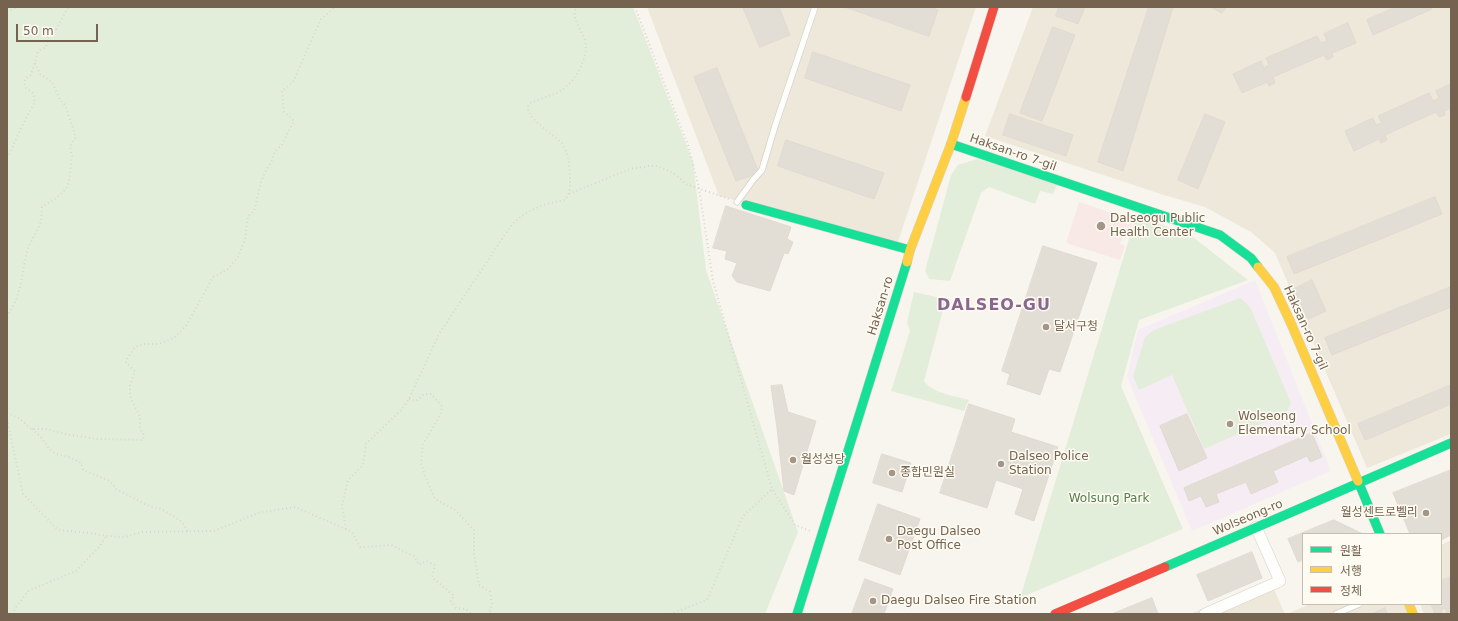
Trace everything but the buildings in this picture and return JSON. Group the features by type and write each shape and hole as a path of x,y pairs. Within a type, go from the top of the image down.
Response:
{"street":[{"name":"Haksan-ro","path":"797,614 910,250 951,144 994,7"},
{"name":"Haksan-ro 7-gil","path":"951,144 1220,234 1251,258 1274,287 1360,484 1380,533"},
{"path":"741,204 910,250"},
{"name":"Wolseong-ro","path":"1055,614 1256,527 1360,484 1451,443"},
{"path":"1204,614 1280,581 1256,527"}],"lane":[{"path":"741,204 753,180 762,170 770,139 815,7"},
{"path":"1336,614 1357,605"}],"path":[{"path":"7,12 17,7"},
{"path":"7,158 35,102 32,93 26,88 24,82 26,78 31,76 38,51 46,47 49,36 56,30 68,7"},
{"path":"31,429 45,429 96,439 143,440 144,435 140,429 140,417 130,396 130,385 135,371 126,363 127,358 135,347 144,344 158,344 174,338 186,326 213,276 228,269 238,257 245,240 248,216 254,211 261,182 266,170 272,162 275,151 281,146 294,120 284,112 282,91 293,82 321,19 335,7"},
{"path":"346,529 342,506 348,480 363,465 366,444 401,410 409,399 439,334 510,226 520,217 541,206 550,202 565,200 569,194 570,165 565,150 558,139 534,119 528,105 561,91 569,85 580,70 586,46 584,37 575,18 575,10 577,7"},
{"path":"635,7 689,148 699,188 713,281 772,489 795,525 822,536"},
{"path":"7,317 20,288 27,250 41,222 42,206 66,189 69,182 72,156 70,146 76,137 65,105 52,82 40,74 35,63"},
{"path":"569,194 630,169 657,166 676,175 686,184 741,204"},
{"path":"409,399 416,401 424,394 431,394 442,406 441,414 423,444 421,463 435,499 454,509 474,530 474,553 479,585 490,592 492,605 489,614"},
{"path":"7,413 19,418 40,436 49,449 56,454 69,457 82,463 83,470 110,481 116,489 149,506 161,509 175,517 182,522 188,531"},
{"path":"7,419 23,494 58,530 125,537 142,532 214,531 258,513 295,507 352,532 360,547 391,545 414,556 419,565 426,561 436,564 432,577 454,596 451,601 456,608 466,609 471,614"},
{"path":"670,614 708,600 744,516 772,489"},
{"path":"12,614 28,591 76,571 100,546 106,536"}],"shaded area":[{"path":"647,7 976,7 898,242 719,196"},
{"path":"1033,7 1451,7 1451,434 1367,468 1275,253 1251,232 1205,207 985,136"},
{"name":"Dalseogu Public Health Center","path":"1079,202 1133,220 1129,233 1124,232 1120,244 1125,246 1120,260 1066,243"},
{"name":"Wolseong Elementary School","path":"1255,280 1331,471 1192,531 1127,377 1138,330"},
{"path":"1451,540 1451,614 1424,614 1420,605 1442,605 1442,544"},
{"path":"1270,580 1285,614 1190,614"},
{"path":"1308,605 1406,605 1410,614 1287,614"}],"green space":[{"path":"7,7 633,7 693,162 706,270 798,532 765,614 7,614"},
{"path":"977,159 1058,183 1053,194 1040,191 1035,204 989,187 981,193 950,281 929,279 925,271 951,175 958,165"},
{"name":"Wolsung Park","path":"1136,216 1189,234 1248,280 1139,320 1121,386 1183,529 1020,598"},
{"path":"914,292 946,299 924,381 938,391 969,400 964,411 891,391 910,331 907,322"},
{"path":"1240,298 1251,309 1291,403 1286,413 1204,449 1172,375 1139,390 1133,376 1145,337 1154,330"}],"traffic: fast":[{"path":"951,144 1220,235 1251,258 1258,267"},
{"path":"746,205 910,250"},
{"path":"797,614 907,262"},
{"path":"1165,567 1451,443"},
{"path":"1358,481 1380,533"}],"traffic: slow":[{"path":"907,262 910,250 951,144 966,97"},
{"path":"1258,267 1274,287 1290,321 1358,481"},
{"path":"1409,605 1413,614"}],"traffic: jam":[{"path":"966,97 994,7"},
{"path":"1055,614 1165,567"}],"place":[{"name":"Dalseogu Public Health Center","path":"1101,226"},
{"name":"달서구청","path":"1046,327"},
{"name":"Wolseong Elementary School","path":"1230,424"},
{"name":"월성성당","path":"793,460"},
{"name":"Dalseo Police Station","path":"1001,464"},
{"name":"종합민원실","path":"892,473"},
{"name":"월성센트로벨리","path":"1426,513"},
{"name":"Daegu Dalseo Post Office","path":"889,539"},
{"name":"Daegu Dalseo Fire Station","path":"873,601"}],"district":[{"name":"DALSEO-GU","path":"994,306"}]}
